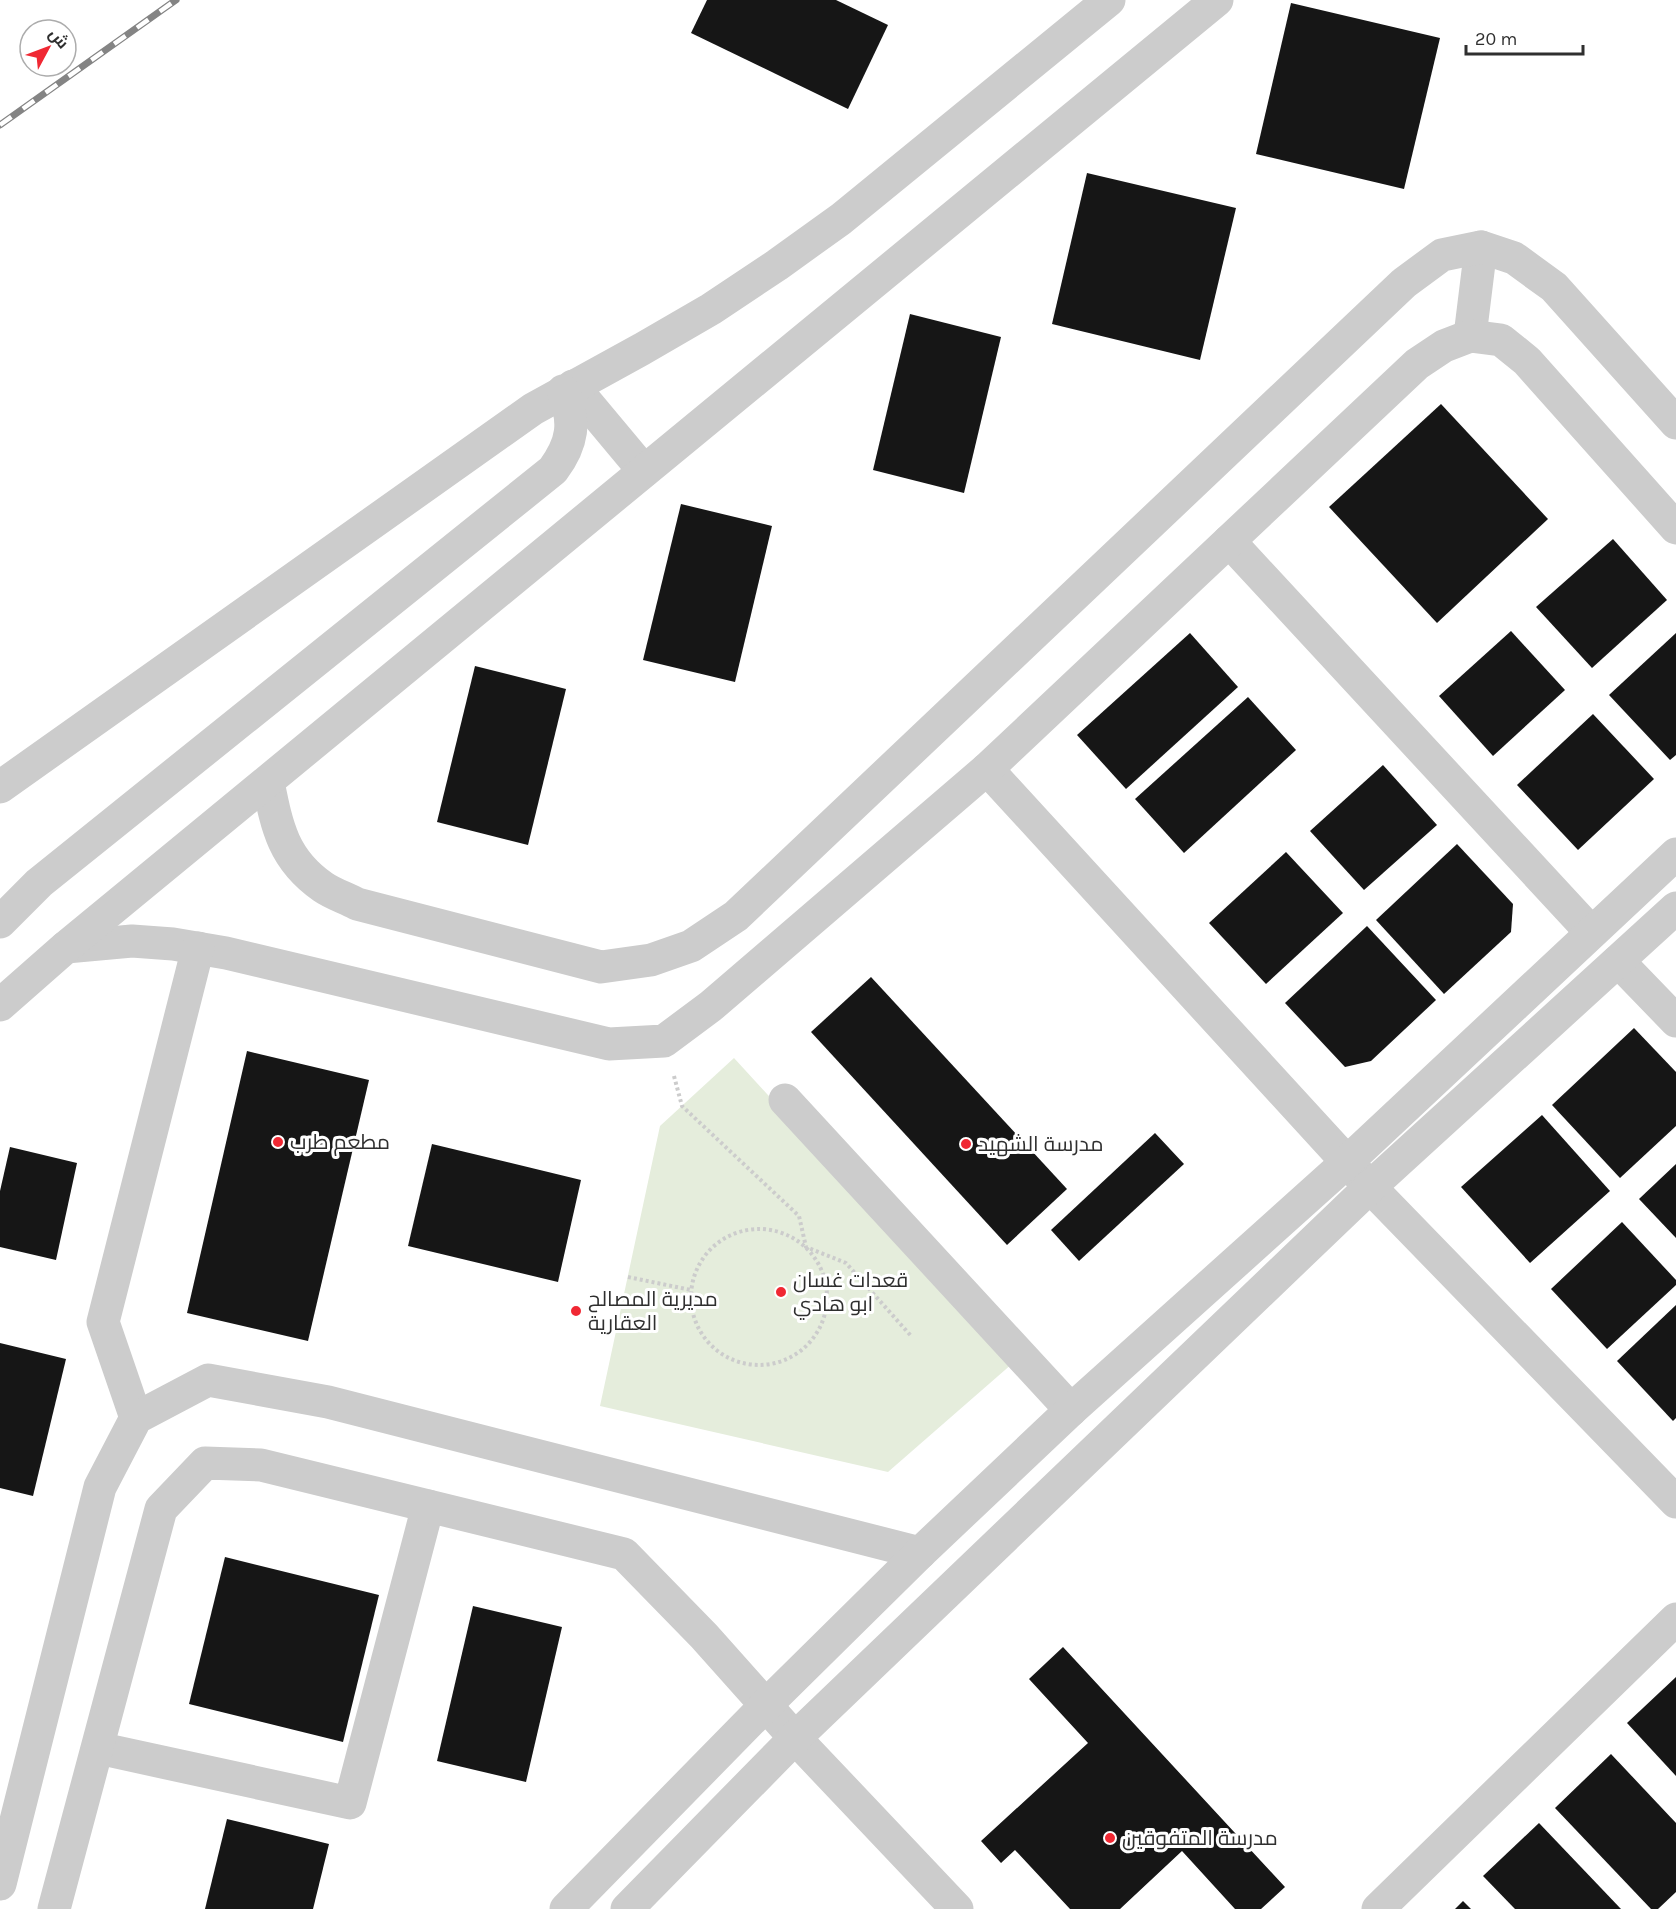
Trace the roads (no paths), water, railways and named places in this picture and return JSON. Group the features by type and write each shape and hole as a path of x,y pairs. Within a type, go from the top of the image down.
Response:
{"street":[{"path":"0,787 533,409 711,309 777,265 841,219 1109,0"},
{"path":"0,1005 66,947 1217,0"},
{"path":"268,782 276,824 293,860 323,887 357,904 601,967 651,960 692,946 736,916 1404,283 1442,255 1481,247 1514,258 1554,287 1676,423"},
{"path":"1470,336 1481,247"},
{"path":"66,947 132,941 198,948 238,955 609,1044 664,1041 711,1006 987,769 1417,364 1444,346 1470,336 1501,340 1527,361 1676,528"},
{"path":"568,389 644,471"},
{"path":"0,922 39,883 553,470 563,457 570,440 568,389"},
{"path":"1230,541 1591,932"},
{"path":"987,769 1347,1162 1676,1502"},
{"path":"567,1909 766,1705 920,1553 1071,1410 1347,1162 1676,854"},
{"path":"627,1909 795,1738 1371,1187 1676,908"},
{"path":"136,1418 103,1322 198,948"},
{"path":"1618,961 1676,1021"},
{"path":"785,1100 1071,1410"},
{"path":"0,1884 100,1487 136,1418 208,1380 328,1402 920,1553"},
{"path":"54,1909 161,1509 205,1463 261,1465 624,1554 704,1636 795,1738 957,1909"},
{"path":"98,1748 350,1803 428,1506"},
{"path":"1378,1909 1676,1619"}],"railway":[{"path":"0,125 176,0"}],"place":[{"name":"مطعم طرب","path":"278,1142"},
{"name":"مدرسة الشهيد","path":"966,1144"},
{"name":"قعدات غسان ابو هادي","path":"781,1292"},
{"name":"مديرية المصالح العقارية","path":"576,1311"},
{"name":"مدرسة المتفوقين","path":"1110,1838"}]}
